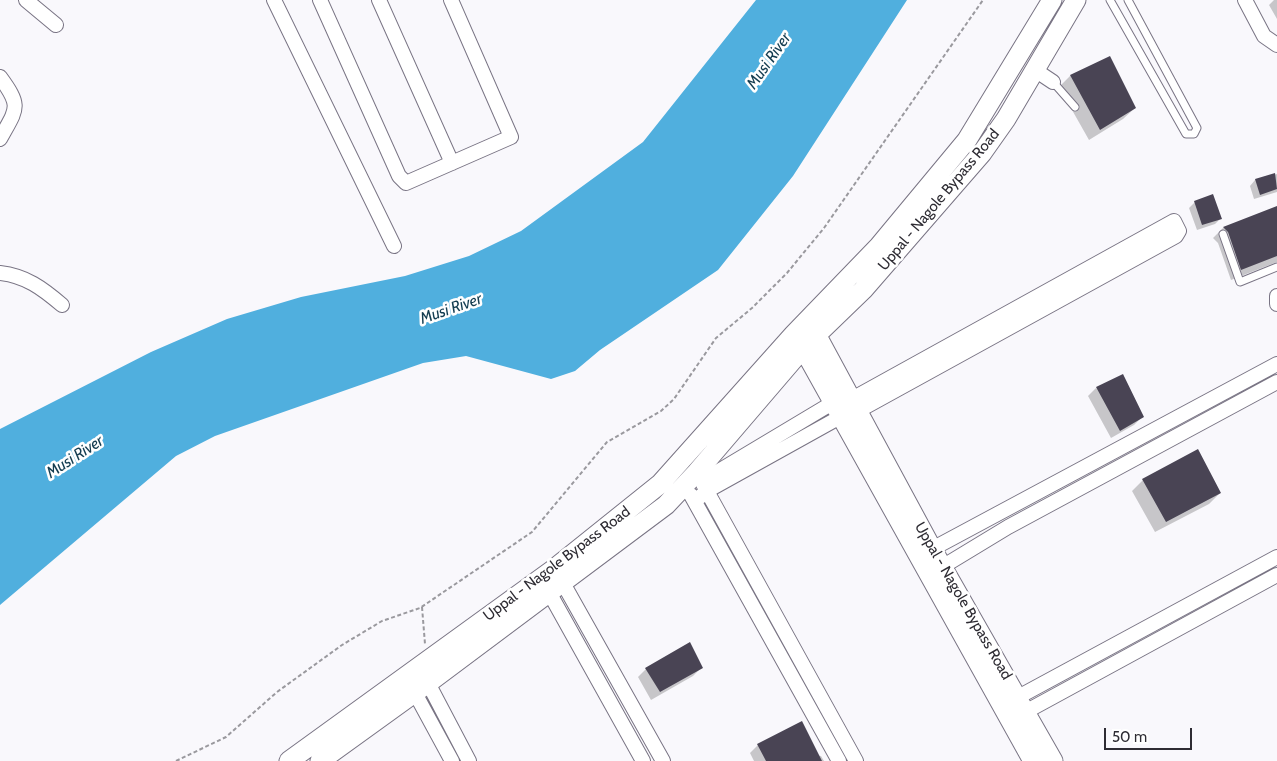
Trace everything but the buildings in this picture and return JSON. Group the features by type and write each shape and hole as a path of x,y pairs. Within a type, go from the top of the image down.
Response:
{"street":[{"path":"26,0 56,25"},
{"path":"274,0 394,246"},
{"path":"320,0 399,176 406,183 510,137 450,0"},
{"path":"379,0 452,163"},
{"name":"Uppal - Nagole Bypass Road","path":"328,759 422,688 552,580 634,507 805,334 967,140 1052,0"},
{"name":"Uppal - Nagole Bypass Road","path":"289,761 430,658 666,505 694,500 702,481 805,334 863,290 982,154 1076,0"},
{"path":"1245,0 1264,36 1277,45"},
{"path":"1035,70 1053,82"},
{"path":"0,77 13,94 16,110 0,139"},
{"path":"846,407 1174,221 1179,231 1176,236 846,407 702,481 856,761"},
{"path":"0,273 18,276 30,281 62,305"},
{"path":"1277,296 1277,304"},
{"name":"Uppal - Nagole Bypass Road","path":"805,334 1016,705 1053,761"},
{"path":"932,549 1277,364"},
{"path":"942,567 1008,527 1277,382"},
{"name":"Uppal - Nagole Bypass Road","path":"846,407 932,549 1016,705 1033,761"},
{"path":"673,469 694,500 839,761"},
{"path":"694,500 726,526"},
{"path":"1016,705 1277,557"},
{"path":"1016,705 1277,576"},
{"path":"552,580 644,761"},
{"path":"552,580 663,761"},
{"path":"422,688 452,761"},
{"path":"422,688 470,761"}],"lane":[{"path":"1110,0 1186,134 1194,134 1197,128 1128,0"},
{"path":"1053,82 1076,107"},
{"path":"1223,234 1240,282 1277,267"}],"path":[{"path":"176,761 226,737 277,692 342,645 382,621 422,607 532,532 607,442 661,411 674,399 716,338 752,308 787,273 824,228 983,0"},
{"path":"422,607 423,640 430,658"}],"water":[{"name":"Musi River","path":"756,0 907,0 793,176 718,270 600,350 575,371 551,379 466,356 423,363 215,436 176,456 0,605 0,429 151,352 227,319 301,297 405,276 469,256 521,231 643,142"}]}
